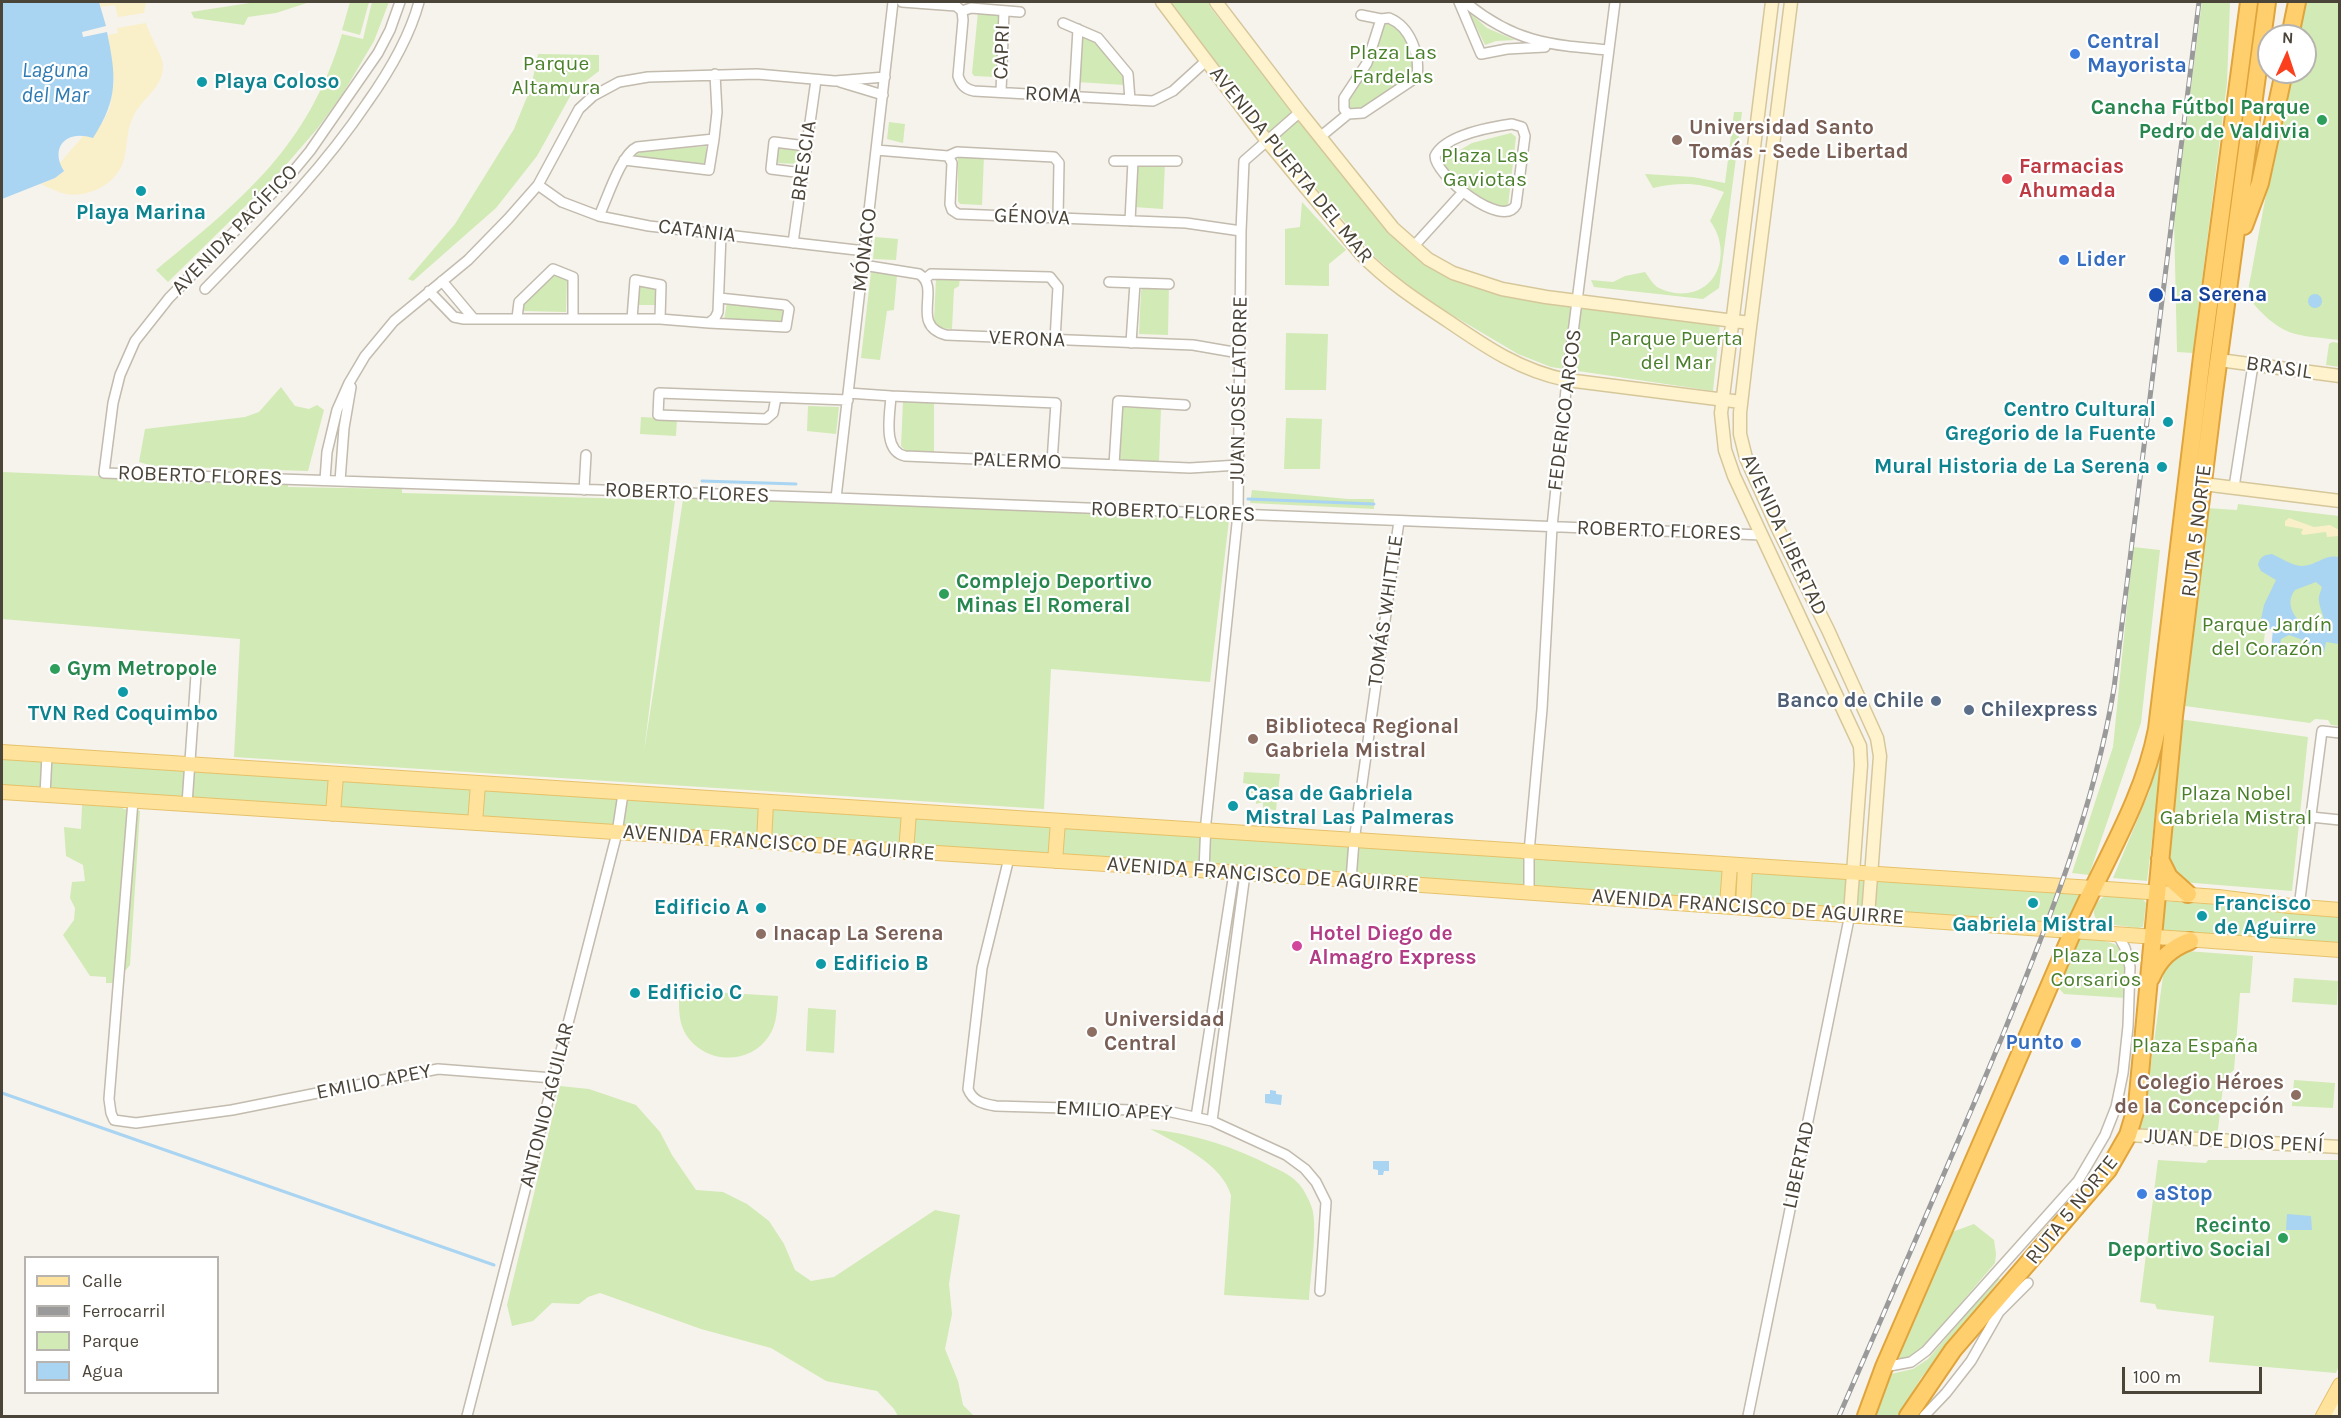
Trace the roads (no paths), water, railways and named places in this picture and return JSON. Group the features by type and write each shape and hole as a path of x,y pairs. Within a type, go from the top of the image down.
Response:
{"highway":[{"name":"RUTA 5 NORTE","path":"1908,1416 1953,1350 2018,1287 2108,1170 2128,1135 2140,1087 2151,938 2194,483 2248,2"},
{"name":"RUTA 5 NORTE","path":"1866,1416 1884,1367 2073,931 2137,794 2153,749 2194,483 2219,360 2267,2"},
{"path":"2292,24 2297,2"},
{"path":"2234,249 2260,183 2281,84"},
{"path":"2160,859 2169,877 2188,894"},
{"path":"2148,984 2156,966 2164,956 2172,949 2190,941"}],"main road":[{"name":"AVENIDA FRANCISCO DE AGUIRRE","path":"2,752 2188,894 2340,910"},
{"path":"333,814 336,775"},
{"path":"475,823 478,784"},
{"name":"AVENIDA FRANCISCO DE AGUIRRE","path":"2,792 1727,905 2190,941 2340,950"},
{"path":"764,842 766,803"},
{"path":"906,852 909,812"},
{"path":"1055,861 1059,822"},
{"path":"1727,905 1730,865"},
{"path":"1743,907 1745,866"},
{"path":"2323,1416 2340,1385"}],"street":[{"name":"AVENIDA PACÍFICO","path":"104,473 113,403 120,375 135,341 169,298 291,174 325,132 378,53 390,30 400,2"},
{"name":"AVENIDA PACÍFICO","path":"205,289 305,185 346,134 393,63 411,27 419,2"},
{"name":"MÓNACO","path":"836,498 893,2"},
{"path":"902,2 956,6 962,11 971,8 1020,12"},
{"name":"AVENIDA PUERTA DEL MAR","path":"1162,2 1267,141 1360,253 1388,279 1508,361 1531,371 1568,380 1741,402"},
{"name":"AVENIDA PUERTA DEL MAR","path":"1216,2 1393,228 1428,259 1475,282 1502,289 1750,323"},
{"path":"1459,2 1481,54 1507,49 1563,46"},
{"path":"1465,2 1491,22 1527,39 1563,46 1609,50"},
{"name":"FEDERICO ARCOS","path":"1529,892 1529,852 1542,709 1552,527 1615,2"},
{"name":"AVENIDA LIBERTAD","path":"1772,2 1732,321 1723,400 1722,437 1728,463 1860,746 1850,914"},
{"name":"AVENIDA LIBERTAD","path":"1791,2 1750,323 1741,402 1740,434 1746,458 1877,738 1880,756 1868,916"},
{"name":"ROMA","path":"962,11 958,76 960,83 966,89 1153,101 1164,97 1206,61"},
{"name":"CAPRI","path":"1001,93 1004,11"},
{"path":"1320,137 1348,114 1363,114 1417,77 1418,59 1405,29 1399,22 1389,18 1381,19 1361,15"},
{"path":"1348,114 1344,109 1344,98 1367,63 1381,19"},
{"path":"1064,23 1098,38 1128,74 1130,100"},
{"path":"1074,97 1078,29"},
{"path":"378,53 393,63"},
{"path":"325,480 327,452 333,425 356,370 386,329 468,260 538,185 579,110 601,90 619,82 638,78 715,74 757,74 835,81 885,77"},
{"path":"624,160 709,170 717,112 715,74"},
{"name":"BRESCIA","path":"793,243 816,80"},
{"path":"835,81 883,95"},
{"name":"JUAN JOSÉ LATORRE","path":"1204,871 1205,831 1238,514 1241,231 1244,161 1300,112"},
{"path":"1515,124 1522,127 1525,136 1515,207 1510,212 1503,212 1487,207 1463,192 1436,165 1435,156 1438,150 1461,137 1489,127 1515,124"},
{"path":"599,216 628,153 637,147 714,139"},
{"path":"803,173 771,169 774,142 806,146"},
{"path":"876,150 948,156 957,152 1054,157 1059,163 1058,218"},
{"name":"GÉNOVA","path":"948,156 952,163 950,204 955,213 1186,223 1241,231"},
{"path":"1113,161 1177,161"},
{"path":"1130,221 1133,161"},
{"path":"291,174 305,185"},
{"name":"CATANIA","path":"538,185 562,202 599,216 650,226 865,251"},
{"path":"1413,247 1463,192"},
{"path":"709,323 716,318 718,312 720,234"},
{"path":"863,265 919,274 925,279 931,274 1050,277 1058,286 1055,340"},
{"path":"517,318 519,302 553,269 573,277 573,319"},
{"name":"VERONA","path":"925,279 927,319 932,328 940,334 1193,345 1239,353"},
{"path":"632,319 635,280 661,285 660,319"},
{"path":"442,281 473,318"},
{"path":"1108,282 1169,284"},
{"path":"1131,342 1135,283"},
{"path":"429,291 454,317 660,319 786,327 789,309 785,305 719,298"},
{"name":"BRASIL","path":"2219,360 2340,376"},
{"path":"2234,487 2253,365"},
{"path":"340,481 344,428 356,370"},
{"path":"776,398 773,413 766,419 658,415 659,393 776,398 891,396 1056,403 1052,462"},
{"name":"PALERMO","path":"891,396 890,442 894,450 901,455 1190,468 1239,465"},
{"path":"1114,465 1118,402 1185,405"},
{"name":"ROBERTO FLORES","path":"584,490 586,455"},
{"name":"ROBERTO FLORES","path":"104,473 836,498 1762,535"},
{"path":"2194,483 2340,501"},
{"name":"TOMÁS WHITTLE","path":"1351,880 1354,841 1399,521"},
{"path":"187,804 196,675"},
{"path":"2299,907 2322,731 2340,734"},
{"path":"45,795 47,755"},
{"name":"ANTONIO AGUILAR","path":"467,1416 617,833 623,794"},
{"name":"EMILIO APEY","path":"133,801 109,1099 114,1120 136,1123 232,1110 438,1069 553,1078"},
{"path":"2311,817 2340,820"},
{"name":"EMILIO APEY","path":"1009,858 982,968 968,1089 975,1100 996,1106 1167,1111 1212,1121 1286,1155 1305,1169 1316,1182 1326,1202 1320,1291"},
{"path":"1196,1117 1240,873"},
{"path":"1212,1121 1240,873"},
{"name":"LIBERTAD","path":"1748,1416 1850,914"},
{"path":"1884,1367 1911,1362 1926,1351 2078,1181 2097,1151 2116,1107 2127,1047 2130,967 2125,948 2118,935"},
{"name":"JUAN DE DIOS PENÍ","path":"2128,1135 2340,1147"},
{"path":"1924,1416 1953,1384 1980,1347 1999,1312 2018,1287"},
{"path":"2336,1416 2340,1397"}],"water":[{"name":"Laguna del Mar","path":"2,2 99,2 106,26 82,32 83,37 107,32 113,86 107,111 93,138 75,136 63,142 59,154 64,171 55,178 2,199"},
{"path":"2312,294 2318,294 2322,301 2318,308 2312,308 2308,304 2308,298"},
{"path":"2272,554 2299,566 2313,564 2329,557 2339,557 2339,644 2326,642 2324,652 2319,652 2306,641 2289,635 2281,639 2279,649 2274,656 2268,656 2265,652 2268,631 2260,624 2264,605 2276,580 2261,571 2258,565 2261,558","holes":["2316,582 2322,587 2319,599 2324,621 2316,631 2298,620 2291,609 2290,602 2295,590"]},
{"path":"1270,1090 1282,1095 1281,1105 1265,1103 1265,1094 1270,1094"},
{"path":"1373,1161 1389,1161 1389,1171 1378,1175 1378,1170 1373,1169"},
{"path":"2287,1214 2311,1216 2312,1230 2286,1230"}],"waterway":[{"path":"702,481 796,484"},
{"path":"1248,499 1374,504"},
{"path":"2,1093 494,1265"}],"railway":[{"path":"1839,1416 2002,1037 2068,866 2095,778 2114,688 2199,2"}],"place":[{"name":"Central Mayorista","path":"2075,54"},
{"name":"Playa Coloso","path":"202,82"},
{"name":"Cancha Fútbol Parque Pedro de Valdivia","path":"2322,120"},
{"name":"Universidad Santo Tomás - Sede Libertad","path":"1677,140"},
{"name":"Farmacias Ahumada","path":"2007,179"},
{"name":"Playa Marina","path":"141,191"},
{"name":"Lider","path":"2064,260"},
{"name":"La Serena","path":"2156,295"},
{"name":"Centro Cultural Gregorio de la Fuente","path":"2168,422"},
{"name":"Mural Historia de La Serena","path":"2162,467"},
{"name":"Complejo Deportivo Minas El Romeral","path":"944,594"},
{"name":"Gym Metropole","path":"55,669"},
{"name":"TVN Red Coquimbo","path":"123,692"},
{"name":"Banco de Chile","path":"1936,701"},
{"name":"Chilexpress","path":"1969,710"},
{"name":"Biblioteca Regional Gabriela Mistral","path":"1253,739"},
{"name":"Casa de Gabriela Mistral Las Palmeras","path":"1233,806"},
{"name":"Gabriela Mistral","path":"2033,903"},
{"name":"Edificio A","path":"761,908"},
{"name":"Francisco de Aguirre","path":"2202,916"},
{"name":"Inacap La Serena","path":"761,934"},
{"name":"Hotel Diego de Almagro Express","path":"1297,946"},
{"name":"Edificio B","path":"821,964"},
{"name":"Edificio C","path":"635,993"},
{"name":"Universidad Central","path":"1092,1032"},
{"name":"Punto","path":"2076,1043"},
{"name":"Colegio Héroes de la Concepción","path":"2296,1095"},
{"name":"aStop","path":"2142,1194"},
{"name":"Recinto Deportivo Social","path":"2283,1238"}],"park label":[{"name":"Plaza Las Fardelas","path":"1393,65"},
{"name":"Parque Altamura","path":"556,76"},
{"name":"Plaza Las Gaviotas","path":"1485,168"},
{"name":"Parque Puerta del Mar","path":"1676,351"},
{"name":"Parque Jardín del Corazón","path":"2267,637"},
{"name":"Plaza Nobel Gabriela Mistral","path":"2236,806"},
{"name":"Plaza Los Corsarios","path":"2096,968"},
{"name":"Plaza España","path":"2195,1046"}]}
